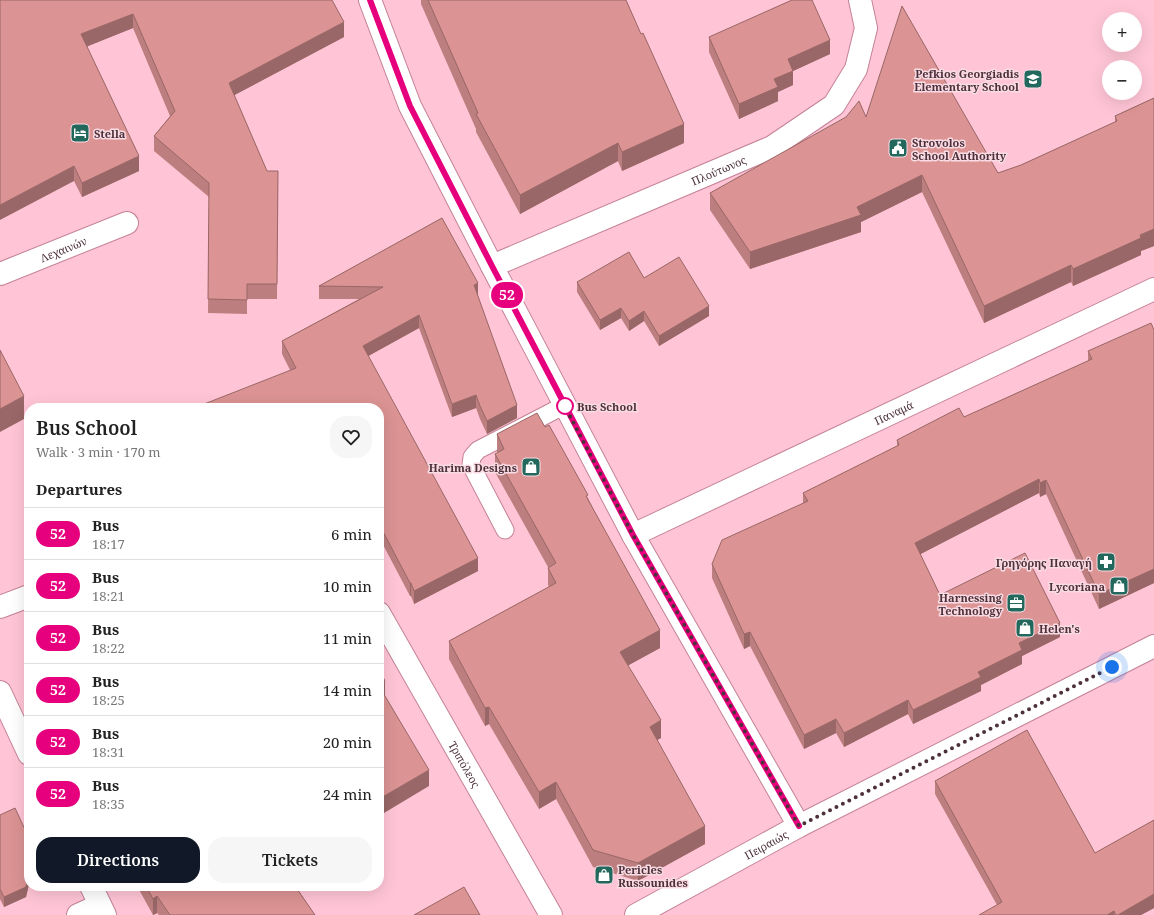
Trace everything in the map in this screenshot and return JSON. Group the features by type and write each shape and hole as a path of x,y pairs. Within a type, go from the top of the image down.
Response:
{"street":[{"path":"370,0 410,106 564,405 633,535 799,826"},
{"name":"Πλούτωνος","path":"492,266 772,147 834,105 856,69 866,28 860,0"},
{"name":"Λεχαινών","path":"0,274 127,223"},
{"name":"Παναμά","path":"633,535 1154,289"},
{"path":"0,608 24,598"},
{"name":"Τριπόλεος","path":"384,622 551,915"},
{"name":"Πειραιώς","path":"636,915 799,826 1154,646"},
{"path":"0,692 24,743"},
{"path":"78,915 99,902"}],"lane":[{"path":"505,530 471,465 472,457 478,450 564,405"}],"building":[{"path":"0,0 332,0 344,22 229,83 267,171 278,171 277,284 247,284 247,300 208,299 209,183 154,136 175,111 133,14 81,34 139,156 82,183 74,166 0,205"},
{"path":"428,0 626,0 641,34 643,33 684,124 622,152 618,143 520,195 476,114 478,113"},
{"path":"792,0 812,0 830,40 788,59 793,71 774,79 778,87 739,104 709,37"},
{"path":"902,6 998,173 1021,165 1117,121 1115,116 1154,98 1154,229 1140,235 1141,238 1073,269 1071,265 984,306 922,175 857,207 861,215 750,252 710,193 846,117 859,101 866,117"},
{"path":"442,218 478,283 474,285 517,405 487,421 476,395 452,404 419,315 363,346 478,558 414,591 384,534 384,403 207,403 296,368 282,341 383,287 319,286"},
{"path":"629,252 644,278 679,257 709,306 659,336 644,311 629,321 621,308 600,320 577,282"},
{"path":"1151,323 1154,330 1154,569 1099,594 1046,480 1040,483 1039,479 915,543 940,595 1025,553 1060,623 1019,643 1022,650 978,672 981,677 913,710 908,700 844,733 836,719 804,735 750,632 744,634 712,564 722,540 808,501 803,493 899,445 897,440 959,408 964,417 1092,359 1088,351"},
{"path":"0,350 24,396 0,409"},
{"path":"537,413 545,427 549,425 588,495 586,496 660,630 620,652 661,720 650,727 705,826 638,863 593,850 556,782 539,792 489,707 485,708 449,641 556,583 548,568 556,563 495,454 504,449 497,434"},
{"path":"384,694 429,770 384,796"},
{"path":"1027,730 1095,853 1154,820 1154,894 1118,915 1116,915 1114,911 1107,915 979,915 1002,902 935,781"},
{"path":"15,808 24,827 24,888 4,897 0,889 0,815"},
{"path":"464,887 480,915 414,915"},
{"path":"149,891 298,891 315,915 170,915 157,896 153,899"}],"bus line":[{"name":"52","path":"370,0 410,106 492,266 633,535 799,826"}],"place":[{"name":"Pefkios Georgiadis Elementary School","path":"1033,79"},
{"name":"Stella","path":"80,133"},
{"name":"Strovolos School Authority","path":"898,148"},
{"name":"Bus School","path":"565,406"},
{"name":"Harima Designs","path":"531,467"},
{"name":"Γρηγόρης Παναγή","path":"1106,562"},
{"name":"Lycoriana","path":"1119,586"},
{"name":"Harnessing Technology","path":"1016,603"},
{"name":"Helen's","path":"1025,628"},
{"name":"Pericles Russounides","path":"604,875"}],"route":[{"path":"565,406 564,405 633,535 799,826 1112,667"}]}
